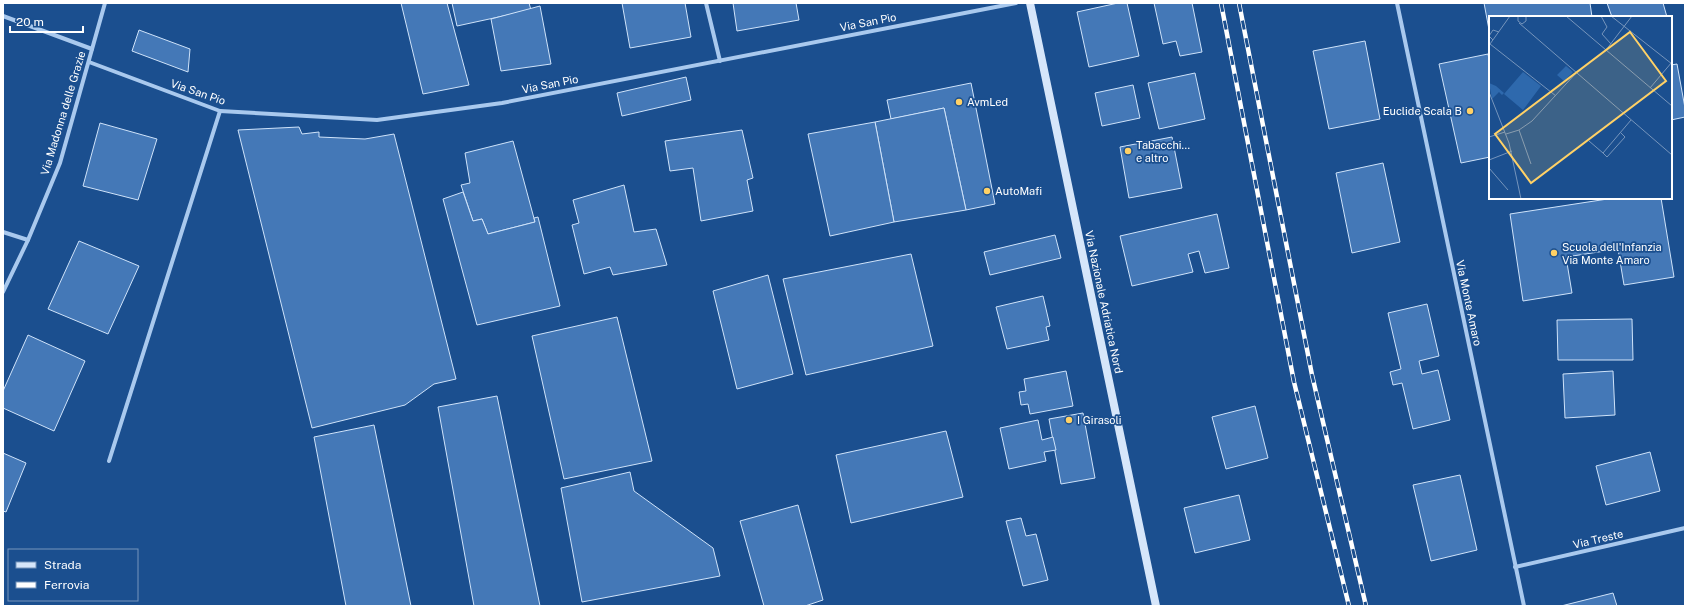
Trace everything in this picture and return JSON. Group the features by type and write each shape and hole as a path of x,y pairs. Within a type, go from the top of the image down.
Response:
{"main road":[{"name":"Via Nazionale Adriatica Nord","path":"1030,3 1156,606"}],"street":[{"name":"Via Madonna delle Grazie","path":"3,292 28,240 60,163 105,3"},
{"path":"706,3 720,60"},
{"name":"Via San Pio","path":"89,62 220,111 377,120 502,103 1016,3"},
{"name":"Via Monte Amaro","path":"1396,3 1524,606"},
{"path":"3,16 92,49"},
{"path":"109,461 220,111"},
{"path":"3,232 28,240"},
{"name":"Via Treste","path":"1515,567 1685,528"}],"building":[{"path":"401,3 447,3 469,85 423,94"},
{"path":"452,3 529,3 531,10 457,26"},
{"path":"622,3 685,3 691,37 630,48"},
{"path":"733,3 796,3 799,20 737,31"},
{"path":"1118,3 1127,3 1139,56 1089,67 1077,12"},
{"path":"1154,3 1192,3 1202,52 1180,56 1176,41 1163,44"},
{"path":"1484,3 1590,3 1592,16 1489,16 1489,30"},
{"path":"1607,3 1663,3 1667,16 1612,16"},
{"path":"540,6 551,64 501,71 491,19"},
{"path":"139,30 190,49 188,72 132,51"},
{"path":"1365,41 1380,119 1329,129 1313,51"},
{"name":"Euclide Scala B","path":"1488,54 1489,157 1461,163 1439,64"},
{"path":"1677,64 1685,108 1685,117 1672,120 1672,65"},
{"path":"1195,73 1205,119 1159,129 1148,83"},
{"path":"686,77 691,100 622,116 617,93"},
{"path":"971,83 995,204 966,210 944,108 891,119 887,100"},
{"path":"1133,85 1140,118 1102,126 1095,93"},
{"path":"944,108 966,210 894,222 875,122"},
{"path":"875,122 894,222 830,236 808,134"},
{"path":"100,123 157,139 138,200 83,186"},
{"path":"299,127 302,134 319,132 319,137 365,139 394,134 456,379 434,384 405,405 312,428 238,130"},
{"path":"742,130 753,178 747,180 753,211 701,221 693,168 670,171 665,141"},
{"path":"1172,137 1182,188 1129,198 1120,147"},
{"path":"513,141 535,222 488,234 482,219 473,221 461,185 470,183 465,153"},
{"path":"1383,163 1400,242 1352,253 1336,173"},
{"path":"624,185 634,232 656,229 667,265 613,275 610,267 584,274 572,225 579,223 573,200"},
{"path":"463,192 473,221 482,219 488,234 535,222 534,218 538,217 560,306 477,325 443,199"},
{"name":"Scuola dell'Infanzia Via Monte Amaro","path":"1608,199 1661,199 1674,277 1624,285 1618,249 1566,257 1572,293 1523,301 1510,214"},
{"path":"1217,214 1229,268 1205,273 1199,251 1188,254 1193,272 1132,286 1120,236"},
{"path":"1055,235 1061,258 990,275 984,252"},
{"path":"79,241 139,266 108,334 48,309"},
{"path":"911,254 933,346 806,375 783,279"},
{"path":"768,275 793,374 737,389 713,291"},
{"path":"1043,296 1050,326 1046,327 1049,340 1007,349 996,307"},
{"path":"1427,304 1439,356 1419,361 1422,374 1438,370 1450,420 1413,429 1402,383 1393,385 1390,372 1401,369 1388,313"},
{"path":"617,317 652,461 564,479 532,336"},
{"path":"1632,319 1633,360 1558,360 1557,320"},
{"path":"28,335 85,361 54,431 3,408 3,391"},
{"path":"1066,371 1073,406 1030,414 1028,404 1021,405 1019,392 1026,391 1024,379"},
{"path":"1613,371 1615,415 1565,418 1563,374"},
{"path":"497,396 540,606 474,606 438,407"},
{"path":"1255,406 1268,458 1226,469 1212,417"},
{"path":"1083,413 1095,478 1061,484 1049,419"},
{"path":"1038,420 1042,440 1053,437 1056,450 1044,452 1046,461 1009,469 1000,428"},
{"path":"374,425 411,606 346,606 314,437"},
{"path":"946,431 963,497 851,523 836,455"},
{"path":"1650,452 1660,491 1606,505 1596,466"},
{"path":"3,453 26,463 6,512 3,511"},
{"path":"630,472 634,491 713,548 720,576 582,602 561,488"},
{"path":"1460,475 1477,550 1431,561 1413,485"},
{"path":"1239,495 1250,540 1195,553 1184,508"},
{"path":"798,505 823,600 805,606 764,606 740,521"},
{"path":"1021,518 1026,536 1036,534 1048,580 1023,586 1006,521"},
{"path":"1613,593 1617,606 1561,606"}],"railway":[{"path":"1221,3 1294,382 1349,606"},
{"path":"1239,3 1312,375 1366,606"}],"place":[{"name":"AvmLed","path":"959,102"},
{"name":"Euclide Scala B","path":"1470,111"},
{"name":"Tabacchi... e altro","path":"1128,151"},
{"name":"AutoMafi","path":"987,191"},
{"name":"Scuola dell'Infanzia Via Monte Amaro","path":"1554,253"},
{"name":"I Girasoli","path":"1069,420"}]}
